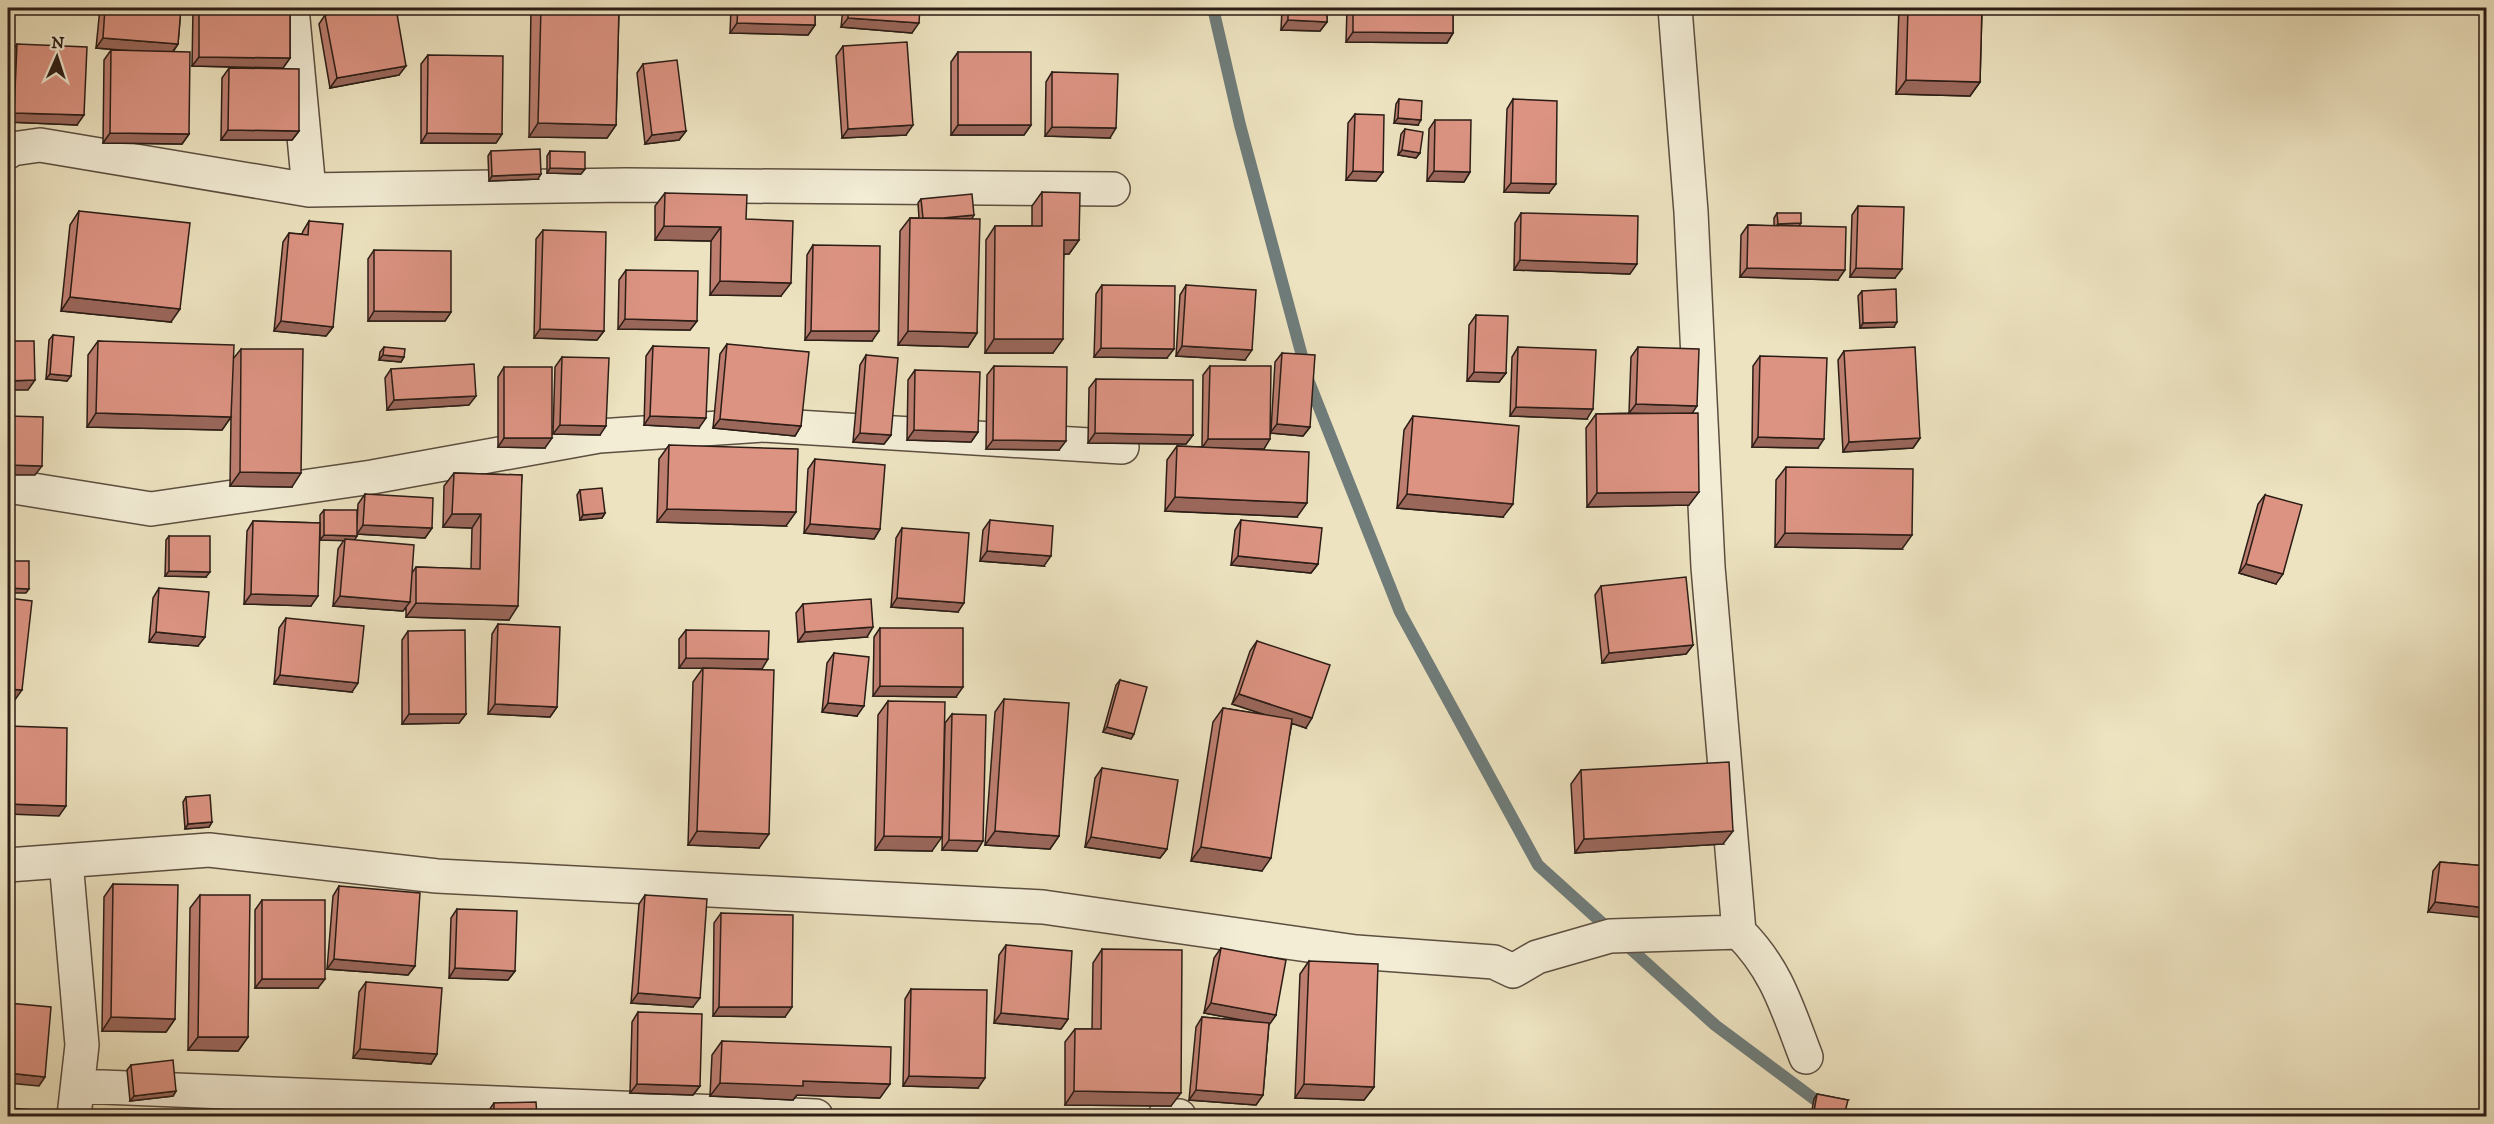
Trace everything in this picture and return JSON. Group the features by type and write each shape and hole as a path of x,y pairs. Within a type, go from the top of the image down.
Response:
{"street":[{"path":"292,8 309,190"},
{"path":"1675,8 1691,212 1708,567 1738,932 1757,951 1779,985 1806,1057"},
{"path":"9,148 40,145 309,190 626,185 1113,189"},
{"path":"8,486 151,509 372,477 599,436 764,425 1122,447"},
{"path":"8,865 209,850 437,876 1043,907 1356,952 1494,962 1513,971 1537,957 1610,936 1738,932"},
{"path":"66,861 82,1045 76,1101 816,1116"},
{"path":"1165,1116 1179,1116"}],"building":[{"path":"105,8 181,8 178,44 103,38"},
{"path":"199,8 290,8 290,58 199,57"},
{"path":"360,8 396,8 406,66 337,78 325,15"},
{"path":"541,8 619,8 616,125 538,123"},
{"path":"738,8 815,8 815,25 737,23"},
{"path":"848,8 920,8 919,23 848,18"},
{"path":"1288,8 1327,8 1327,22 1288,20"},
{"path":"1353,8 1453,8 1453,33 1353,32"},
{"path":"1908,8 1982,8 1980,82 1906,80"},
{"path":"907,42 913,125 848,129 843,46"},
{"path":"17,44 87,47 84,115 14,113"},
{"path":"111,50 190,52 189,134 110,133"},
{"path":"958,52 1031,52 1031,125 958,125"},
{"path":"428,55 503,56 502,134 427,133"},
{"path":"677,60 686,131 652,135 643,64"},
{"path":"229,68 299,69 299,131 228,130"},
{"path":"1052,72 1118,74 1116,128 1052,127"},
{"path":"1399,99 1422,101 1421,120 1398,118"},
{"path":"1513,99 1557,101 1556,184 1511,183"},
{"path":"1355,114 1384,115 1383,172 1353,171"},
{"path":"1435,120 1471,120 1470,172 1434,171"},
{"path":"1405,129 1423,132 1420,153 1402,150"},
{"path":"540,149 541,174 492,176 491,151"},
{"path":"550,151 585,152 585,169 550,168"},
{"path":"1042,192 1080,193 1079,240 1064,240 1063,339 994,339 995,226 1042,226"},
{"path":"665,193 747,195 746,219 793,221 791,283 720,281 721,227 664,226"},
{"path":"972,194 974,215 923,218 921,199"},
{"path":"1858,206 1904,207 1902,269 1856,268"},
{"path":"79,211 190,223 180,309 70,297"},
{"path":"1521,213 1638,216 1637,264 1520,260"},
{"path":"1777,213 1801,213 1801,223 1778,224"},
{"path":"910,218 980,219 977,333 908,331"},
{"path":"309,221 343,224 333,327 281,321 289,233 308,235"},
{"path":"1748,225 1846,227 1845,270 1747,268"},
{"path":"543,230 606,232 604,331 540,329"},
{"path":"813,245 880,246 879,331 811,331"},
{"path":"374,250 451,251 451,312 374,311"},
{"path":"626,270 698,271 697,321 625,319"},
{"path":"1102,285 1175,286 1174,349 1101,348"},
{"path":"1186,285 1256,290 1252,350 1182,346"},
{"path":"1896,289 1897,322 1863,323 1862,291"},
{"path":"1476,315 1508,316 1506,373 1474,372"},
{"path":"53,335 74,337 71,376 50,374"},
{"path":"8,341 34,341 35,380 8,381"},
{"path":"98,341 234,345 231,417 96,413"},
{"path":"727,344 809,352 801,426 720,419"},
{"path":"653,346 709,348 706,418 650,416"},
{"path":"384,347 405,349 404,357 383,355"},
{"path":"1518,347 1596,350 1593,409 1516,407"},
{"path":"1638,347 1699,349 1697,406 1636,404"},
{"path":"1915,347 1920,438 1849,442 1844,351"},
{"path":"241,349 303,349 301,473 240,472"},
{"path":"1282,353 1315,355 1310,427 1277,424"},
{"path":"866,355 898,358 891,435 860,433"},
{"path":"1760,356 1827,358 1824,439 1758,437"},
{"path":"562,357 609,358 606,426 560,425"},
{"path":"474,364 476,396 394,400 391,369"},
{"path":"994,366 1067,367 1066,441 993,440"},
{"path":"1210,366 1271,366 1270,439 1208,439"},
{"path":"504,367 552,367 552,438 504,438"},
{"path":"915,370 980,372 978,432 914,430"},
{"path":"1096,379 1193,380 1193,435 1095,433"},
{"path":"1698,413 1699,492 1597,493 1596,414"},
{"path":"8,416 43,417 42,466 8,465"},
{"path":"1413,416 1519,426 1513,504 1407,494"},
{"path":"669,445 798,449 796,512 667,509"},
{"path":"1177,446 1309,452 1307,503 1175,497"},
{"path":"815,459 885,465 880,529 810,524"},
{"path":"1786,467 1913,469 1912,535 1785,533"},
{"path":"454,473 522,475 518,606 416,603 416,567 480,569 481,514 452,514"},
{"path":"602,488 605,513 583,515 580,490"},
{"path":"365,494 433,498 432,528 363,525"},
{"path":"2265,495 2302,505 2283,574 2246,564"},
{"path":"324,510 357,510 357,536 324,535"},
{"path":"990,520 1053,526 1051,556 987,551"},
{"path":"1241,520 1322,528 1318,564 1238,556"},
{"path":"253,521 320,523 318,596 251,594"},
{"path":"902,528 969,533 964,603 897,598"},
{"path":"169,536 210,536 210,572 169,571"},
{"path":"345,539 414,545 410,602 340,596"},
{"path":"8,561 29,561 29,589 8,588"},
{"path":"1686,577 1693,645 1609,653 1601,586"},
{"path":"159,588 209,592 205,637 156,632"},
{"path":"8,598 32,601 22,690 8,689"},
{"path":"871,599 873,627 805,632 803,604"},
{"path":"286,618 364,626 358,683 280,675"},
{"path":"498,624 560,627 557,707 495,704"},
{"path":"880,628 963,628 963,687 880,686"},
{"path":"465,630 466,714 409,714 408,631"},
{"path":"686,630 769,631 768,659 686,658"},
{"path":"1257,641 1330,665 1312,718 1239,694"},
{"path":"834,653 869,657 864,706 828,703"},
{"path":"703,668 774,670 769,834 697,831"},
{"path":"1120,680 1147,687 1134,734 1107,727"},
{"path":"1004,699 1069,703 1059,836 995,831"},
{"path":"888,701 945,702 942,837 884,836"},
{"path":"1223,708 1292,719 1271,858 1201,847"},
{"path":"952,714 986,715 983,841 949,840"},
{"path":"8,726 67,728 66,806 8,804"},
{"path":"1729,762 1733,831 1584,839 1581,770"},
{"path":"1102,768 1178,780 1167,849 1091,837"},
{"path":"210,795 212,822 188,824 186,797"},
{"path":"2440,862 2487,866 2487,908 2435,902"},
{"path":"113,884 178,885 175,1019 111,1017"},
{"path":"339,886 420,893 415,966 334,959"},
{"path":"200,895 250,895 248,1037 198,1037"},
{"path":"645,895 707,899 700,998 638,993"},
{"path":"262,900 325,900 325,979 262,979"},
{"path":"457,909 517,911 515,971 455,968"},
{"path":"721,913 793,915 792,1007 719,1007"},
{"path":"1006,945 1072,951 1068,1019 1001,1013"},
{"path":"1221,948 1286,960 1276,1015 1211,1003"},
{"path":"1102,949 1182,950 1181,1093 1074,1091 1075,1029 1101,1029"},
{"path":"1309,961 1378,964 1374,1087 1304,1084"},
{"path":"366,982 442,988 437,1054 360,1049"},
{"path":"911,989 987,990 985,1078 909,1076"},
{"path":"8,1003 51,1007 45,1077 8,1073"},
{"path":"638,1012 702,1014 700,1086 637,1084"},
{"path":"1202,1017 1269,1023 1263,1095 1196,1090"},
{"path":"722,1041 891,1047 890,1084 803,1081 803,1086 720,1083"},
{"path":"173,1060 176,1091 134,1096 131,1065"},
{"path":"1817,1094 1848,1100 1844,1116 1814,1111"},
{"path":"536,1102 537,1116 494,1116 494,1103"},
{"path":"8,1108 61,1112 61,1116 8,1116"},
{"path":"610,1111 684,1116 610,1116"}],"waterway":[{"path":"1213,8 1240,125 1309,382 1400,612 1538,865 1715,1025 1837,1116"}]}
